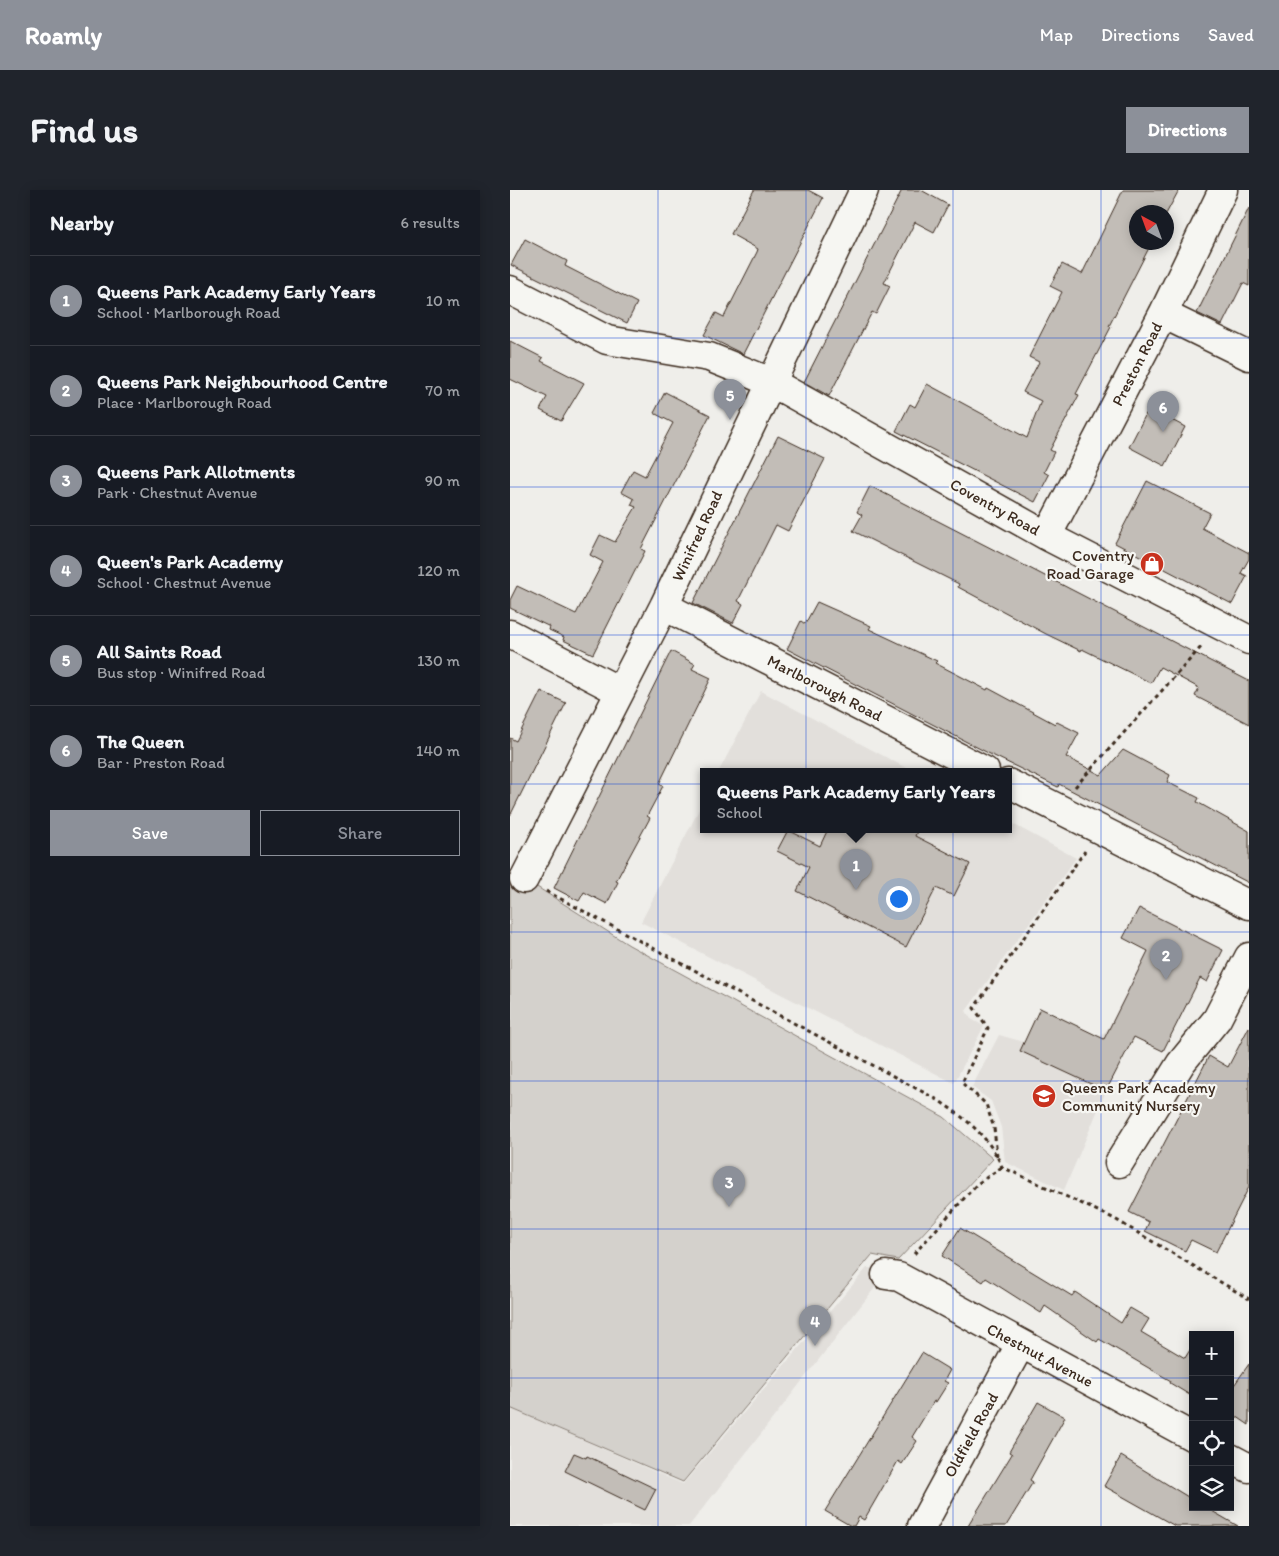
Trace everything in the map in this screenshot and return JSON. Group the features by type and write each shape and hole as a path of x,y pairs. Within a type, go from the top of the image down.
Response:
{"street":[{"name":"Winifred Road","path":"524,879 619,690 664,606 864,190"},
{"name":"Preston Road","path":"1048,536 1162,314 1223,190"},
{"name":"Coventry Road","path":"510,290 606,340 709,357 771,382 1048,536 1249,640"},
{"path":"1162,314 1249,356"},
{"name":"Marlborough Road","path":"664,606 979,768"},
{"path":"510,634 619,690"},
{"path":"1012,785 1249,905"},
{"path":"1119,1163 1181,1063 1217,1019 1249,957"},
{"name":"Chestnut Avenue","path":"892,1276 1189,1435"},
{"name":"Oldfield Road","path":"922,1526 1020,1345"},
{"path":"1234,1460 1249,1468"}],"path":[{"path":"1056,808 1220,626"},
{"path":"1078,860 974,1008 988,1028 962,1083 986,1104 994,1128 998,1157 1002,1167 1113,1218 1249,1299"},
{"path":"524,879 938,1100 970,1122 998,1157"},
{"path":"892,1276 976,1184 1002,1167"}],"shaded area":[{"path":"761,691 906,768 721,768"},
{"path":"700,808 700,833 1012,833 1012,824 1076,858 966,1011 971,1019 984,1026 954,1083 641,922"},
{"path":"510,870 629,945 944,1117 993,1159 898,1260 872,1255 683,1482 510,1408"},
{"name":"Queens Park Academy Community Nursery","path":"1040,1008 1100,1037 1111,1025 1134,1037 1106,1091 1064,1190 1005,1162 1001,1127 991,1101 972,1087 999,1035 1024,1042"},
{"path":"867,1268 892,1269 877,1285 689,1526 510,1526 510,1408 683,1484"}],"building":[{"path":"754,190 808,190 823,198 743,354 704,335 716,313 724,317 757,252 758,249 731,234"},
{"path":"902,190 921,190 948,205 934,232 915,222 884,283 890,286 876,314 872,312 829,396 804,382"},
{"path":"1123,190 1179,190 1171,205 1129,205 1129,250 1148,250 1076,394 1079,395 1050,450 1054,452 1044,472 1049,475 1035,502 896,431 910,404 915,407 927,384 1027,438 1041,401 1023,392 1039,362 1029,357 1062,292 1050,286 1062,264 1082,274"},
{"path":"1249,208 1249,286 1243,283 1222,325 1197,313"},
{"path":"525,239 567,261 565,266 637,303 627,323 511,265"},
{"path":"510,341 543,358 541,361 584,383 561,421 540,410 547,397 510,379"},
{"path":"665,392 710,415 641,549 645,551 593,654 563,640 564,637 549,630 550,627 510,608 510,600 517,586 576,614 603,562 590,555 600,535 615,542 636,507 631,505 634,499 621,492 633,470 645,476 673,423 654,413"},
{"path":"1149,408 1185,427 1165,466 1129,447"},
{"path":"778,436 825,459 788,531 776,525 738,601 743,604 733,623 693,603"},
{"path":"1147,481 1210,513 1202,528 1249,553 1249,559 1241,573 1247,576 1232,604 1115,543"},
{"path":"870,486 1249,681 1249,724 1195,696 1199,688 1160,667 1151,683 1082,649 1081,651 1046,634 958,587 959,584 853,531 862,515 857,512"},
{"path":"817,602 871,626 869,629 937,661 935,663 987,690 988,688 1055,724 1057,722 1079,733 1066,757 1101,775 1123,750 1170,775 1167,782 1199,798 1197,802 1249,831 1249,883 1059,784 1058,787 990,754 787,649 801,621 805,624"},
{"path":"671,651 695,664 692,669 711,678 659,784 663,786 647,816 650,818 616,881 618,882 607,904 584,892 579,901 554,888"},
{"path":"541,691 566,703 510,816 510,738 516,741"},
{"path":"786,833 794,833 820,846 826,833 854,833 862,837 864,833 916,833 915,836 970,864 954,896 936,888 906,947 797,891 809,867 777,851"},
{"path":"1139,908 1223,950 1207,982 1200,978 1163,1051 1134,1037 1106,1091 1020,1051 1040,1008 1104,1039 1148,951 1123,938"},
{"path":"1249,1027 1249,1187 1216,1252 1191,1240 1185,1251 1145,1231 1149,1222 1129,1212 1209,1056 1228,1067"},
{"path":"960,1228 1072,1296 1075,1292 1121,1323 1130,1308 1149,1319 1141,1332 1185,1358 1189,1352 1189,1395 1170,1383 1171,1381 1099,1339 1097,1342 1045,1306 1041,1313 986,1278 983,1282 942,1256"},
{"path":"922,1353 950,1370 944,1381 948,1383 936,1402 934,1401 912,1437 917,1441 902,1464 898,1461 864,1520 859,1517 854,1526 851,1526 825,1511"},
{"path":"1249,1364 1249,1425 1234,1415 1234,1385"},
{"path":"1038,1402 1065,1417 1030,1480 1033,1482 1006,1526 968,1526 1012,1454 1009,1452"},
{"path":"574,1453 586,1458 587,1456 656,1489 645,1510 565,1471"},
{"path":"1121,1456 1189,1498 1189,1511 1212,1511 1238,1526 1175,1526 1104,1486"}],"place":[{"name":"All Saints Road","path":"730,420"},
{"name":"The Queen","path":"1163,432"},
{"name":"Coventry Road Garage","path":"1152,564"},
{"name":"Queens Park Academy Early Years","path":"856,890"},
{"name":"Queens Park Neighbourhood Centre","path":"1166,980"},
{"name":"Queens Park Academy Community Nursery","path":"1044,1096"},
{"name":"Queens Park Allotments","path":"729,1207"},
{"name":"Queen's Park Academy","path":"815,1346"}]}
